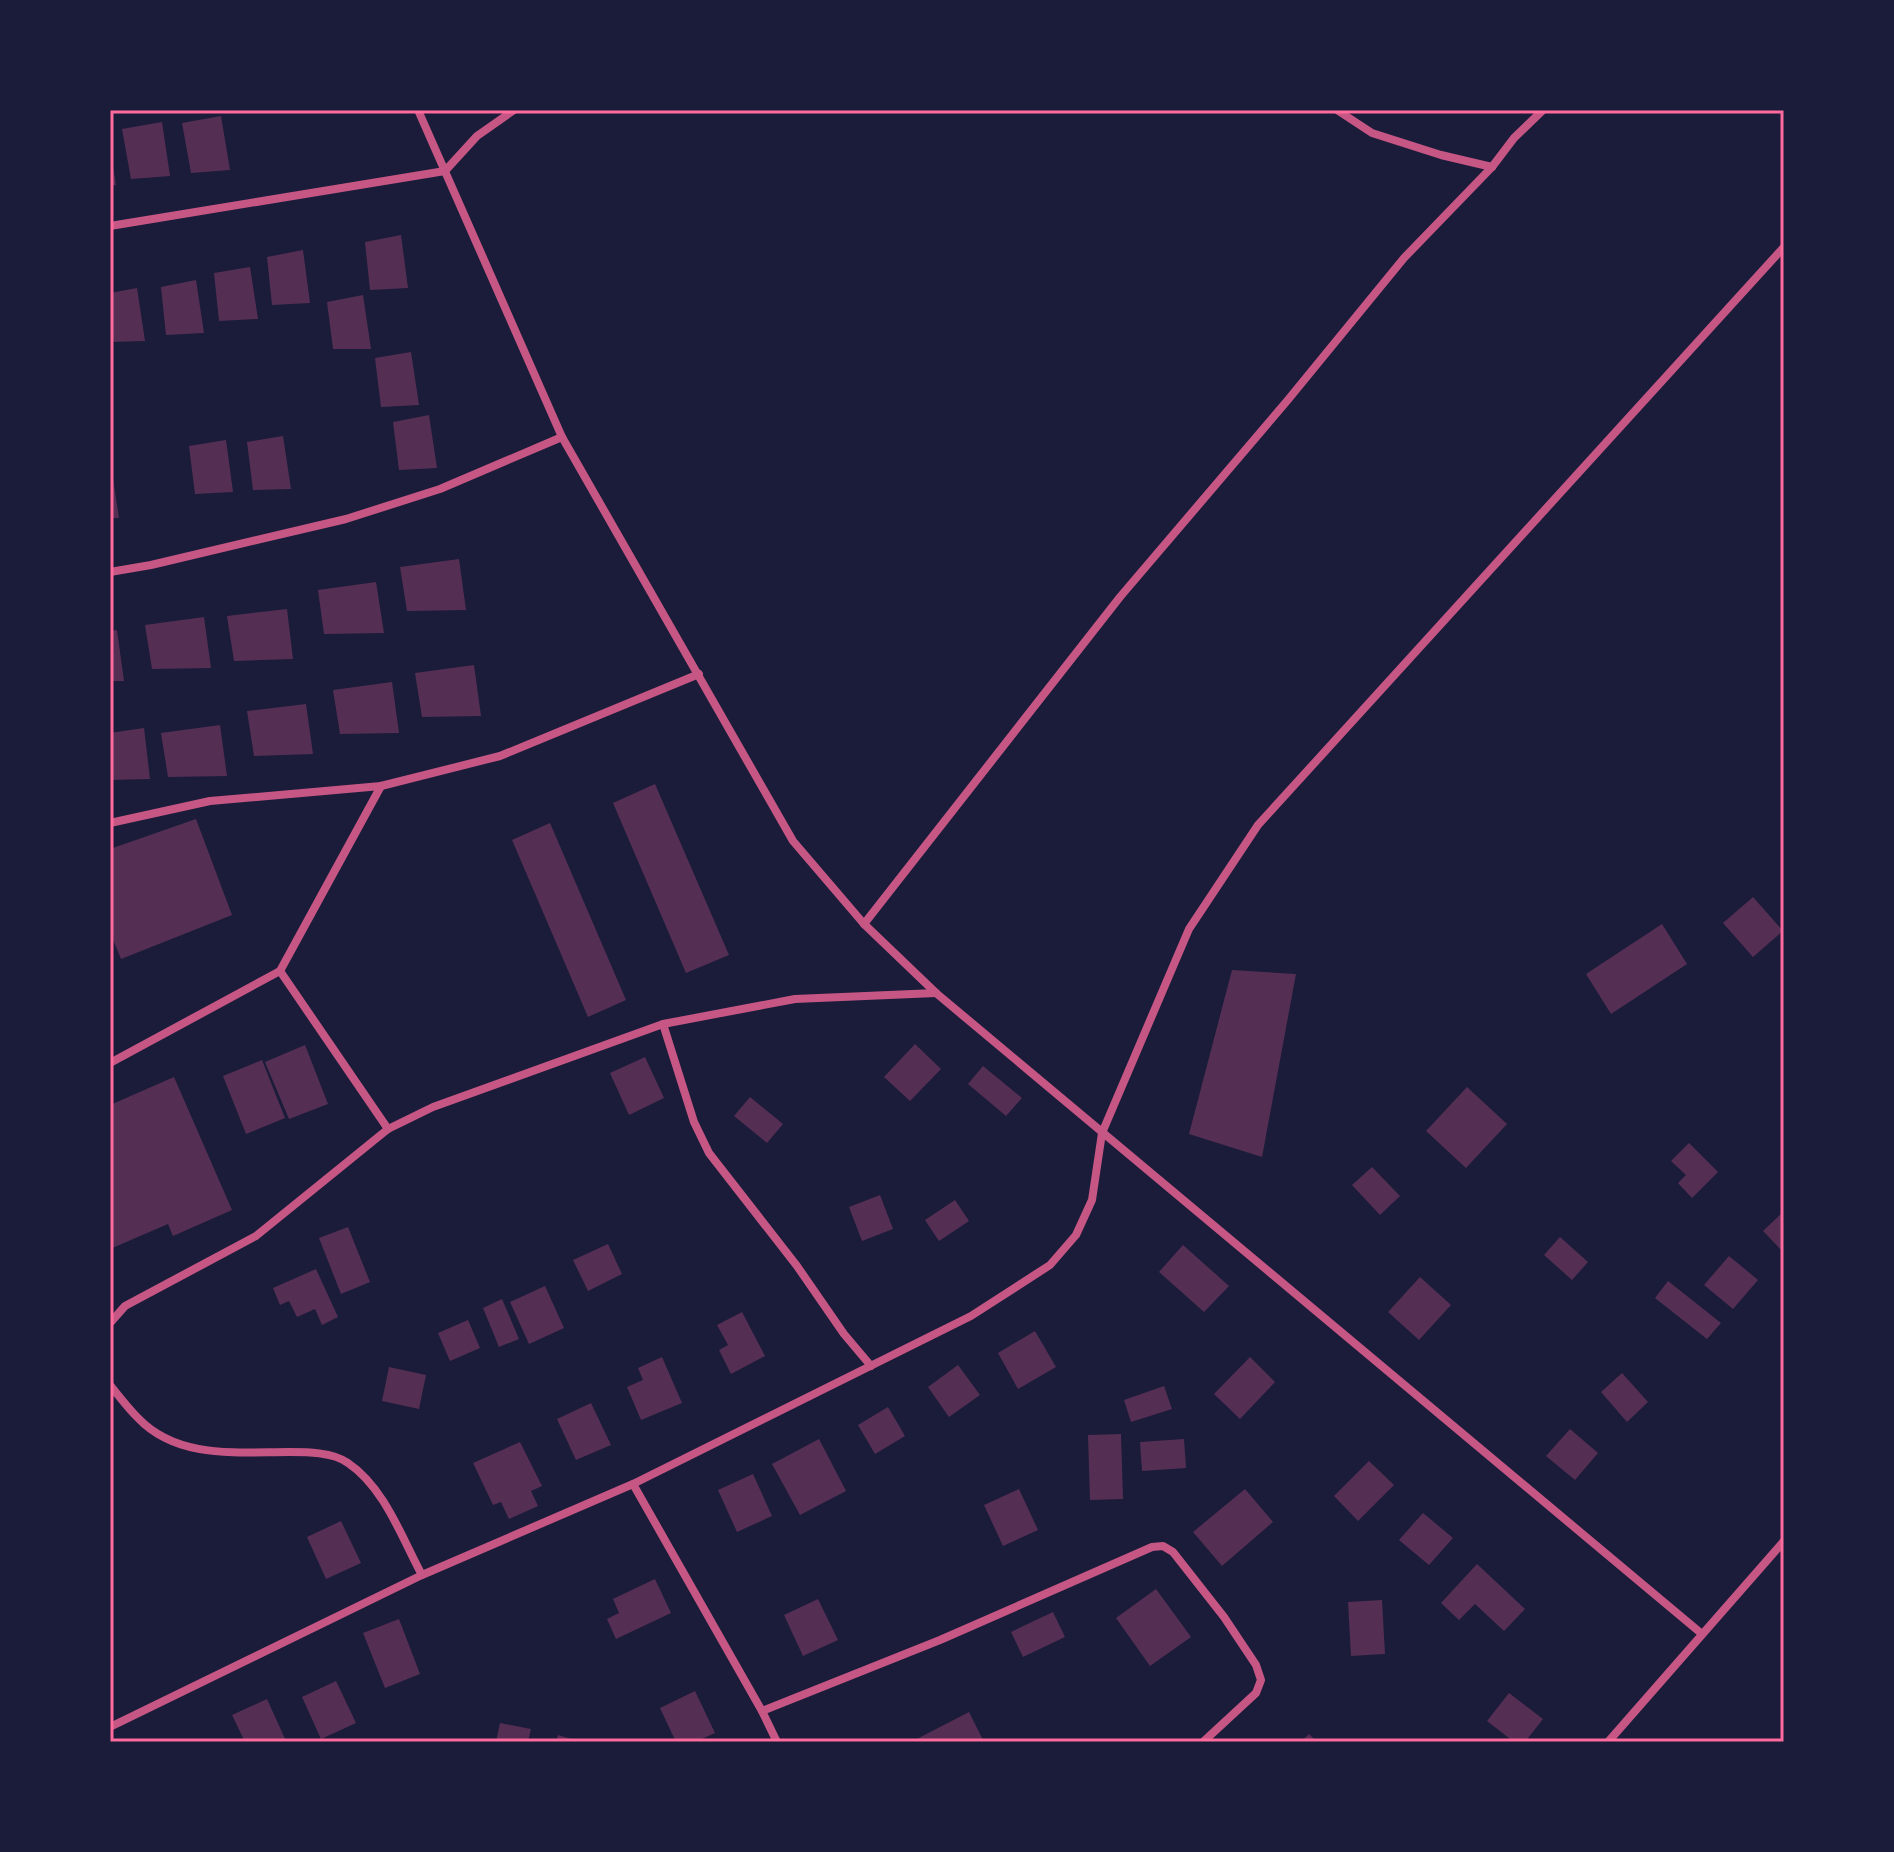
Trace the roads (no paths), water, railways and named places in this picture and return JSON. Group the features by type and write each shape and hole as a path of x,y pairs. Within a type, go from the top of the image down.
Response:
{"street":[{"path":"418,110 562,437 793,841 864,924 936,993 1702,1634"},
{"path":"110,226 445,171 477,136 514,110"},
{"path":"1337,110 1372,133 1492,167"},
{"path":"864,924 1120,597 1404,258 1543,110"},
{"path":"110,1727 422,1575 633,1484 971,1316 1050,1265 1076,1235 1092,1200 1102,1133 1189,929 1258,825 1784,247"},
{"path":"110,572 346,519 440,489 562,437"},
{"path":"110,823 210,801 381,786 500,756 699,674"},
{"path":"110,1063 280,971 381,786"},
{"path":"280,971 388,1129"},
{"path":"110,1323 125,1306 256,1236 388,1129 433,1107 663,1024 795,999 936,993"},
{"path":"663,1024 694,1122 709,1153 871,1366"},
{"path":"110,1385 139,1420 165,1439 196,1450 309,1452 347,1462 376,1491 422,1575"},
{"path":"633,1484 777,1742"},
{"path":"1608,1742 1784,1541"},
{"path":"762,1711 954,1634 1152,1547 1163,1546 1173,1552 1224,1617 1256,1665 1261,1680 1256,1693 1203,1742"}]}
